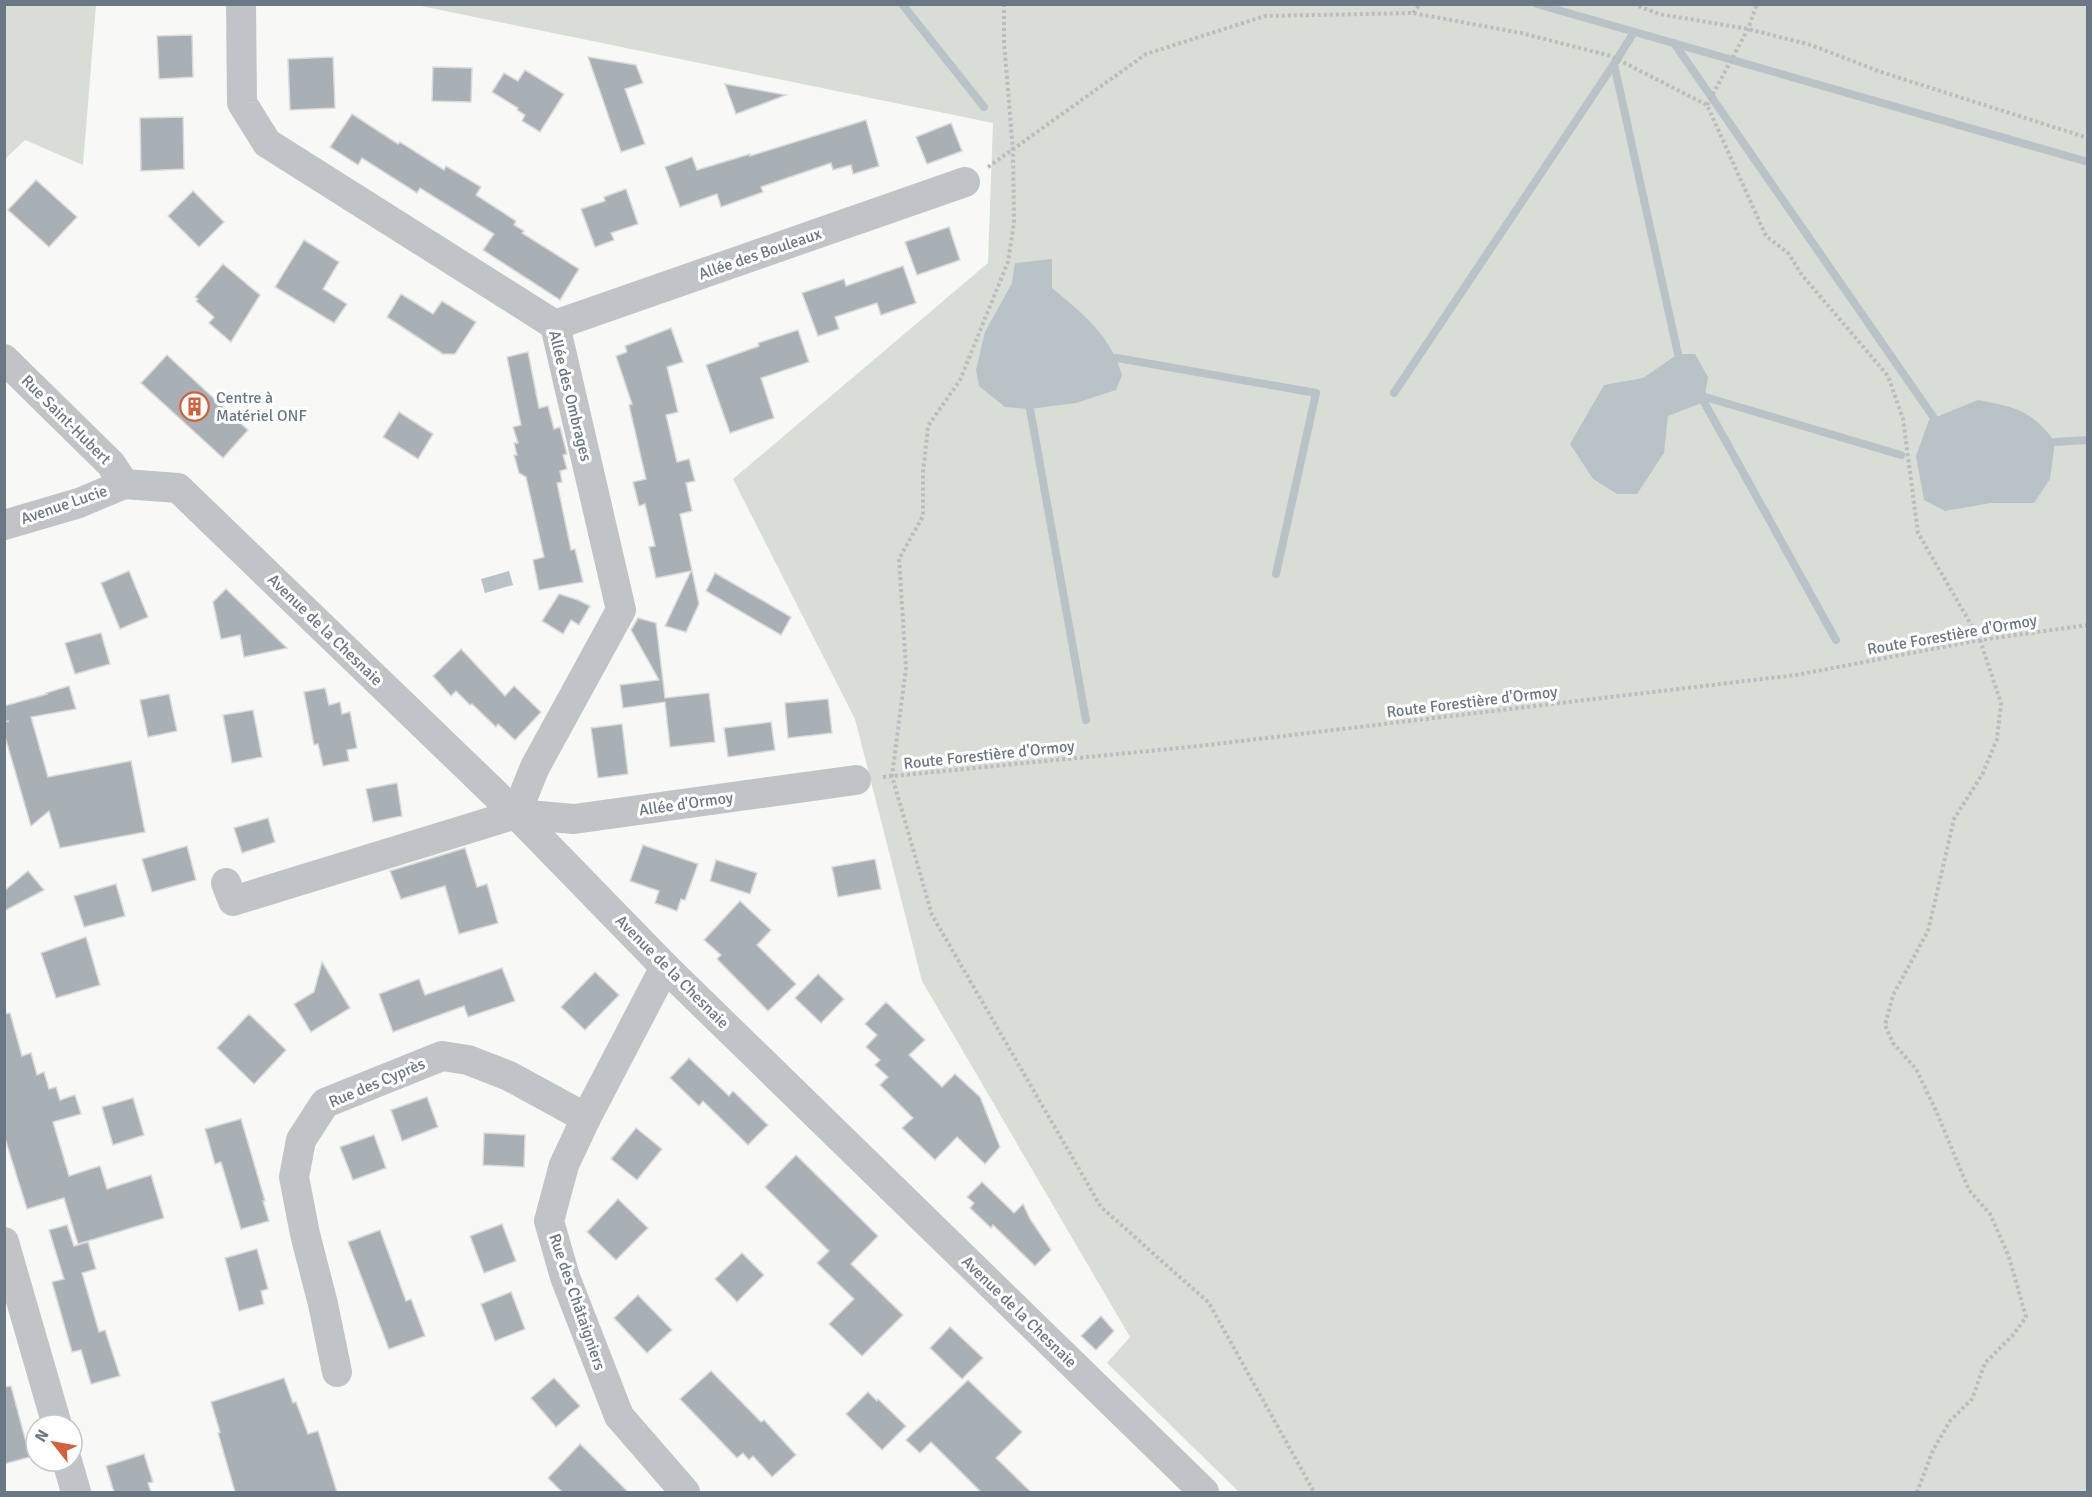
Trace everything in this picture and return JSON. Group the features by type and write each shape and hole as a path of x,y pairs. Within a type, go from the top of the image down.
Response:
{"street":[{"name":"Allée des Ombrages","path":"241,4 242,103 267,143 555,325 621,610 535,767 516,814"},
{"name":"Allée des Bouleaux","path":"555,325 965,182"},
{"name":"Rue Saint-Hubert","path":"4,359 111,464 124,484"},
{"name":"Avenue de la Chesnaie","path":"124,484 178,488 516,814 665,966 1204,1492"},
{"name":"Avenue Lucie","path":"4,525 79,503 124,484"},
{"name":"Allée d'Ormoy","path":"516,814 574,819 856,780"},
{"path":"226,883 233,901 516,814"},
{"name":"Rue des Châtaigniers","path":"665,966 564,1164 549,1221 565,1277 619,1416 685,1492"},
{"name":"Rue des Cyprès","path":"337,1372 294,1177 301,1140 325,1103 442,1056 468,1060 509,1076 586,1118"},
{"path":"4,1242 54,1413"},
{"path":"70,1473 76,1492"}],"path":[{"path":"1004,4 1004,42 1013,151 1014,223 1008,262 960,380 928,426 923,473 923,516 899,559 906,668 892,776 932,915 1101,1207 1209,1303 1314,1492"},
{"path":"1413,13 1420,4"},
{"path":"1633,4 1659,14 1748,29 1811,45 1881,72 2088,138"},
{"path":"1707,105 1748,29 1757,4"},
{"path":"1013,151 1146,54 1265,16 1413,13 1521,33 1611,56 1707,105 1766,236 1788,253 1802,275 1888,376 1903,419 1918,533 1980,640 2001,704 1997,739 1983,773 1954,819 1928,931 1893,996 1885,1025 1893,1043 1916,1069 1969,1190 1990,1214 2009,1257 2026,1317 2013,1335 1985,1363 1972,1399 1950,1421 1933,1450 1917,1492"},
{"name":"Route Forestière d'Ormoy","path":"856,780 1199,746 1784,677 1980,640 2088,625"}],"shaded area":[{"path":"5,4 96,5 83,165 25,140 5,159"},
{"path":"416,5 2087,5 2087,1492 1239,1492 1107,1363 1130,1337 922,981 855,719 733,479 988,263 993,123"},
{"path":"1052,259 1052,288 1085,316 1103,336 1122,375 1116,390 1076,403 1030,409 1005,407 979,386 976,370 985,332 1012,283 1015,263"},
{"path":"1678,354 1695,354 1708,377 1704,402 1668,416 1664,453 1637,494 1617,494 1593,479 1570,444 1604,385 1643,378"},
{"path":"1978,400 2013,408 2030,416 2047,431 2055,442 2050,479 2034,503 1991,503 1945,511 1924,500 1916,456 1929,420"},
{"path":"509,571 513,585 485,593 481,579"}],"building":[{"path":"192,35 193,77 159,79 157,36"},
{"path":"333,57 335,108 290,110 288,59"},
{"path":"588,57 636,65 643,83 625,89 645,144 621,152"},
{"path":"433,67 472,68 471,102 432,101"},
{"path":"525,70 564,94 540,132 522,121 525,115 517,110 518,108 492,92 504,73 518,81"},
{"path":"725,84 786,95 736,114"},
{"path":"352,114 398,144 400,142 444,170 446,166 481,187 476,195 516,221 514,225 524,231 522,233 579,269 560,300 483,250 494,234 420,188 417,193 362,158 358,165 330,147"},
{"path":"183,117 184,169 141,171 140,118"},
{"path":"866,120 879,166 853,174 851,165 833,170 831,163 761,187 763,192 721,207 717,194 680,207 665,167 692,157 697,170"},
{"path":"951,123 962,151 927,164 916,137"},
{"path":"36,180 77,217 49,247 8,210"},
{"path":"626,189 638,224 611,233 614,240 595,247 581,209 605,201 604,197"},
{"path":"193,191 224,222 199,247 168,216"},
{"path":"949,227 960,260 917,275 905,242"},
{"path":"304,240 339,262 323,289 347,304 334,323 275,287"},
{"path":"223,264 260,295 231,342 209,323 214,317 196,301 198,299 195,297"},
{"path":"903,266 916,303 881,315 877,303 835,317 839,329 818,336 802,293 844,279 846,286"},
{"path":"401,294 433,314 442,301 476,322 455,354 443,354 387,317"},
{"path":"671,328 683,362 667,367 678,412 666,415 677,462 689,459 695,481 686,483 692,511 680,514 699,604 686,632 665,626 691,571 656,578 649,547 655,546 645,504 639,506 633,482 646,479 629,405 632,404 616,356 627,352 625,346"},
{"path":"798,330 809,362 761,378 774,418 730,433 706,365 759,346 758,343"},
{"path":"528,352 539,408 548,406 554,429 560,427 567,454 563,455 567,469 560,471 562,482 557,483 571,550 575,549 583,582 539,590 533,560 544,557 526,477 519,473 514,455 517,455 514,443 518,443 513,427 521,425 507,357"},
{"name":"Centre à Matériel ONF","path":"167,355 248,430 223,458 141,383"},
{"path":"399,412 433,434 418,459 383,437"},
{"path":"129,571 148,617 120,629 101,583"},
{"path":"715,573 791,617 781,635 706,591"},
{"path":"226,589 287,648 244,657 240,635 221,639 213,602"},
{"path":"559,594 590,606 579,625 571,620 563,634 542,621"},
{"path":"638,618 656,623 665,698 709,693 715,742 670,747 665,702 623,708 620,685 659,680 631,630"},
{"path":"101,633 110,664 75,674 65,643"},
{"path":"461,649 505,696 514,686 541,712 515,740 498,724 496,727 456,691 451,696 433,676"},
{"path":"69,686 76,709 31,717 48,777 131,761 145,832 60,848 49,811 31,826 4,733 4,706"},
{"path":"325,688 329,705 340,702 342,714 350,712 357,748 347,750 349,761 323,766 318,744 314,745 304,692"},
{"path":"169,694 177,731 148,737 140,700"},
{"path":"828,699 832,733 788,738 785,703"},
{"path":"253,710 262,757 232,763 223,715"},
{"path":"771,722 775,750 728,757 724,728"},
{"path":"622,724 628,774 598,778 591,728"},
{"path":"397,783 402,816 373,822 366,789"},
{"path":"268,818 275,842 242,853 234,828"},
{"path":"643,845 698,864 685,900 681,899 677,911 655,903 659,891 630,881"},
{"path":"187,846 196,880 152,892 142,859"},
{"path":"465,848 477,887 487,884 498,923 459,934 445,886 401,899 390,871"},
{"path":"875,859 881,889 838,897 832,867"},
{"path":"716,860 757,873 750,894 710,881"},
{"path":"28,871 44,890 4,911 4,891"},
{"path":"116,884 125,916 84,927 74,896"},
{"path":"740,901 771,930 757,945 796,984 768,1011 717,959 721,955 704,940"},
{"path":"86,937 100,985 56,998 41,953"},
{"path":"322,962 350,1008 311,1032 294,1004 314,992"},
{"path":"502,968 515,1001 468,1017 464,1006 393,1032 379,994 419,979 425,995"},
{"path":"595,972 619,995 585,1030 561,1007"},
{"path":"818,974 844,999 821,1023 795,998"},
{"path":"886,1002 925,1040 909,1055 942,1087 955,1074 980,1097 1000,1147 985,1164 957,1137 935,1160 902,1128 913,1118 880,1085 888,1077 875,1065 880,1060 866,1047 877,1035 865,1024"},
{"path":"10,1013 22,1056 31,1053 37,1075 44,1072 49,1089 56,1087 60,1100 75,1095 81,1114 53,1122 69,1176 100,1166 107,1189 151,1175 164,1218 78,1244 64,1198 27,1209 4,1135 4,1014"},
{"path":"249,1014 286,1050 254,1084 217,1048"},
{"path":"689,1058 729,1096 733,1091 768,1125 748,1145 703,1101 699,1106 670,1078"},
{"path":"427,1097 438,1127 402,1141 391,1110"},
{"path":"133,1098 144,1135 113,1145 102,1107"},
{"path":"241,1119 269,1221 241,1229 221,1162 215,1164 205,1129"},
{"path":"636,1128 662,1149 637,1180 611,1159"},
{"path":"484,1133 525,1135 524,1167 483,1165"},
{"path":"374,1135 386,1168 353,1180 340,1147"},
{"path":"796,1155 878,1236 851,1264 903,1315 862,1356 829,1324 854,1299 817,1263 829,1251 765,1187"},
{"path":"982,1182 1014,1213 1023,1204 1030,1219 1051,1250 1035,1266 993,1225 991,1228 970,1208 974,1203 967,1197"},
{"path":"618,1199 648,1228 616,1260 587,1232"},
{"path":"502,1224 516,1261 484,1273 470,1236"},
{"path":"67,1225 74,1246 88,1242 96,1269 82,1273 99,1332 105,1330 120,1376 91,1384 81,1350 72,1352 52,1282 64,1279 49,1230"},
{"path":"380,1230 406,1301 411,1299 425,1336 389,1349 348,1242"},
{"path":"257,1249 268,1289 261,1291 264,1304 239,1311 225,1258"},
{"path":"742,1253 764,1275 737,1302 715,1279"},
{"path":"511,1292 525,1329 495,1341 481,1304"},
{"path":"638,1295 672,1330 647,1353 614,1318"},
{"path":"1101,1316 1114,1331 1096,1350 1081,1336"},
{"path":"950,1327 983,1358 962,1379 930,1348"},
{"path":"711,1371 761,1422 764,1420 796,1455 772,1477 753,1456 749,1460 743,1453 737,1458 680,1399"},
{"path":"284,1378 308,1434 318,1431 337,1492 235,1492 211,1402"},
{"path":"554,1378 580,1406 556,1427 531,1398"},
{"path":"968,1380 1022,1432 996,1458 1031,1492 981,1492 931,1442 920,1453 906,1440"},
{"path":"11,1386 24,1435 24,1459 4,1464 4,1387"},
{"path":"868,1392 906,1426 882,1450 846,1414"},
{"path":"580,1444 628,1492 562,1492 548,1478"},
{"path":"144,1454 153,1482 148,1483 151,1492 114,1492 106,1466"}],"waterway":[{"path":"902,4 984,107"},
{"path":"1537,4 2088,162"},
{"path":"1634,32 1614,64 1678,354"},
{"path":"1674,43 1934,418"},
{"path":"1394,393 1614,64"},
{"path":"1117,358 1316,393 1276,574"},
{"path":"1705,397 1901,455"},
{"path":"1704,402 1836,640"},
{"path":"1030,409 1086,720"},
{"path":"2055,442 2088,440"}],"place":[{"name":"Centre à Matériel ONF","path":"195,407"}]}
